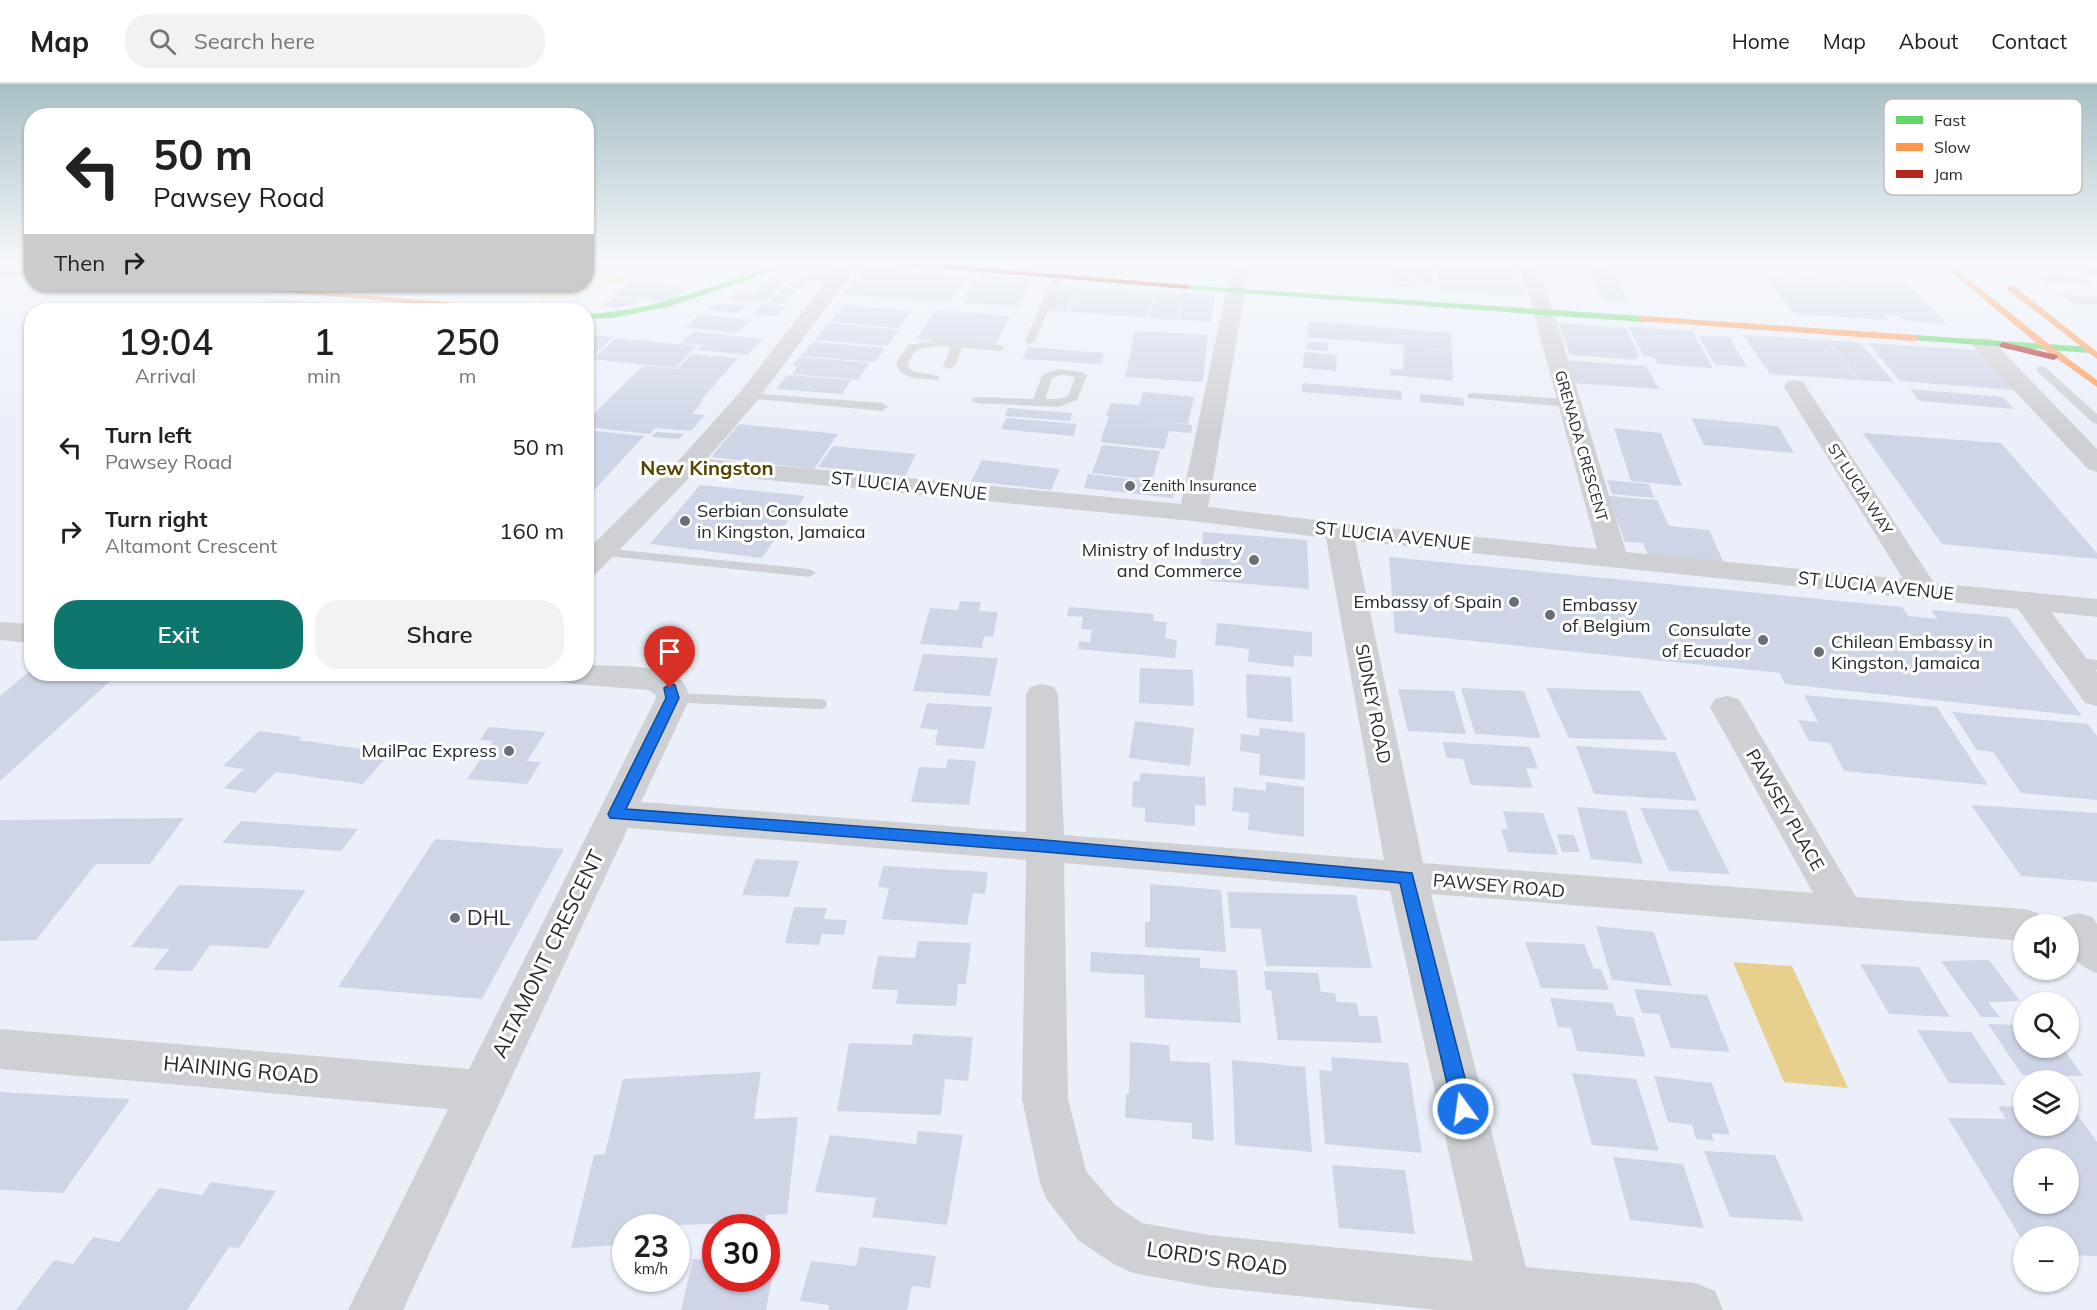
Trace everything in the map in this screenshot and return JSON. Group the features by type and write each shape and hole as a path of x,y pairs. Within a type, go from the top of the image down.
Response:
{"main road":[{"path":"1712,320 2043,344 2088,350"},
{"path":"1993,342 2016,331 2011,320"},
{"path":"2015,320 2097,384"},
{"path":"2050,320 2088,350"},
{"path":"1993,342 2047,354 2074,368"}],"street":[{"path":"595,560 688,465 750,396 807,320"},
{"path":"1193,513 1230,320"},
{"name":"GRENADA CRESCENT","path":"1546,320 1614,560"},
{"path":"1993,342 2097,464"},
{"name":"ST LUCIA WAY","path":"1795,387 1925,591"},
{"name":"ST LUCIA AVENUE","path":"688,465 1193,513 1338,531 2097,608"},
{"name":"SIDNEY ROAD","path":"1338,531 1407,878 1506,1292"},
{"path":"2028,602 2085,664 2097,695"},
{"path":"0,632 24,634"},
{"path":"594,676 655,680 670,688 673,698"},
{"name":"LORD'S ROAD","path":"1042,694 1045,846 1045,1099 1064,1183 1097,1222 1133,1247 1209,1261 1696,1310"},
{"name":"ALTAMONT CRESCENT","path":"375,1310 673,698"},
{"name":"PAWSEY PLACE","path":"1727,707 1844,912"},
{"name":"PAWSEY ROAD","path":"616,814 1045,846 1407,878 2013,924"},
{"name":"HAINING ROAD","path":"0,1049 481,1091"}],"lane":[{"path":"1030,341 1039,320"},
{"path":"935,378 912,375 904,370 902,363 912,347 922,344 958,344 1000,348"},
{"path":"949,366 958,344"},
{"path":"2041,369 2097,420"},
{"path":"750,396 882,407"},
{"path":"1472,396 1569,404"},
{"path":"977,400 1038,402"},
{"path":"595,560 809,573"},
{"path":"673,698 819,704"}],"shaded area":[{"path":"1733,962 1792,966 1848,1088 1784,1082"}],"building":[{"path":"693,320 751,320 739,332 686,328"},
{"path":"831,320 905,320 899,328 830,322"},
{"path":"929,320 1008,320 995,346 916,339"},
{"path":"1182,320 1211,320 1211,322"},
{"path":"1943,320 1947,324 1905,321"},
{"path":"1309,321 1450,333 1452,350 1423,348 1452,351 1453,381 1390,375 1391,369 1403,370 1404,345 1307,337"},
{"path":"829,323 899,330 887,346 815,340"},
{"path":"1558,323 1625,328 1640,357 1635,357 1637,360 1570,355"},
{"path":"1629,327 1692,331 1713,368 1658,364 1654,357 1643,356"},
{"path":"1135,331 1208,335 1203,382 1125,377"},
{"path":"693,332 763,339 747,355 697,350 702,345 681,343"},
{"path":"1698,335 1729,337 1747,367 1715,365"},
{"path":"1743,335 1826,340 1858,380 1770,374"},
{"path":"594,336 613,337 594,355"},
{"path":"616,338 697,346 675,368 594,359"},
{"path":"1827,340 1860,343 1894,382 1859,380"},
{"path":"812,342 885,348 875,362 801,356"},
{"path":"1307,342 1328,343 1328,351 1306,349"},
{"path":"1868,343 1975,350 2014,390 1900,381"},
{"path":"1028,347 1104,353 1101,364 1023,359"},
{"path":"1304,352 1337,355 1336,371 1303,368"},
{"path":"692,354 738,358 700,401 703,401 692,414 705,415 691,431 655,428 650,434 594,428 594,413 643,366 680,369 678,368"},
{"path":"799,357 869,363 858,380 792,374 798,366 792,366"},
{"path":"1562,360 1646,366 1659,389 1571,383"},
{"path":"787,375 851,380 842,394 776,389"},
{"path":"1302,383 1401,391 1402,400 1302,392"},
{"path":"1910,389 2003,397 2014,409 1919,401"},
{"path":"1143,392 1194,397 1188,424 1146,421 1192,425 1191,433 1169,431 1164,449 1100,442 1111,403 1139,405"},
{"path":"1420,394 1463,398 1464,406 1420,402"},
{"path":"1008,408 1072,413 1070,421 1005,416"},
{"path":"1006,418 1077,424 1073,436 1001,429"},
{"path":"1691,418 1778,426 1794,453 1704,445"},
{"path":"739,424 838,434 814,469 711,457"},
{"path":"1614,428 1661,433 1682,486 1631,481"},
{"path":"594,431 644,436 594,490"},
{"path":"656,432 684,434 679,439 651,437"},
{"path":"1863,433 2001,443 2097,553 2097,559 1942,544"},
{"path":"1102,445 1160,451 1152,480 1092,473"},
{"path":"833,446 916,454 905,476 818,467"},
{"path":"982,460 1060,469 1051,490 971,481"},
{"name":"Zenith Insurance","path":"1088,474 1176,484 1173,498 1084,488"},
{"path":"1607,480 1649,484 1654,498 1612,494"},
{"path":"700,485 805,496 762,558 650,544"},
{"path":"1608,496 1657,500 1669,526 1709,530 1724,563 1648,556 1643,543 1625,542"},
{"name":"Ministry of Industry and Commerce","path":"1203,532 1307,540 1309,589 1200,580"},
{"path":"1389,557 1902,607 1908,616 1937,619 1931,610 2008,617 2082,716 1785,684 1780,673 1395,633"},
{"path":"960,601 981,602 979,611 998,612 993,637 984,636 982,648 920,644 930,608 958,610"},
{"path":"1069,607 1154,614 1153,621 1167,622 1165,638 1177,640 1175,658 1078,649 1079,641 1090,642 1092,630 1081,629 1083,617 1067,616"},
{"path":"1217,623 1312,632 1312,657 1294,655 1294,667 1248,662 1249,649 1215,645"},
{"path":"923,654 998,658 990,696 913,691"},
{"path":"1140,668 1193,670 1194,706 1139,703"},
{"path":"1246,674 1291,677 1293,722 1247,718"},
{"path":"24,676 24,681 110,681 0,781 0,696"},
{"path":"1461,688 1524,691 1541,738 1475,734"},
{"path":"1546,688 1640,691 1667,740 1569,738"},
{"path":"1398,689 1454,691 1466,734 1408,731"},
{"path":"1804,695 1937,707 1988,785 1844,771 1830,743 1809,741 1798,720 1818,722"},
{"path":"927,703 992,707 984,749 935,745 938,730 920,728"},
{"path":"1952,712 2088,724 2097,736 2097,800 2021,793 1993,752 1977,750"},
{"path":"1135,721 1194,728 1190,766 1129,758"},
{"name":"MailPac Express","path":"489,727 546,732 527,761 541,762 527,784 467,779 493,741 480,740"},
{"path":"1260,728 1305,733 1305,780 1259,775 1260,754 1240,751 1241,734 1259,736"},
{"path":"259,731 302,737 298,740 390,753 363,784 276,772 255,793 224,788 244,769 223,766"},
{"path":"1442,742 1530,747 1538,769 1526,768 1533,788 1471,785 1463,759 1447,758"},
{"path":"1576,746 1675,752 1697,801 1594,794"},
{"path":"948,759 976,761 969,805 911,802 919,767 946,768"},
{"path":"1140,773 1205,777 1206,806 1195,805 1195,826 1145,822 1145,808 1132,807 1133,781 1140,781"},
{"path":"1266,782 1304,787 1304,837 1248,830 1249,813 1232,811 1234,787 1266,791"},
{"path":"1971,805 2097,813 2097,882 2021,876"},
{"path":"1577,807 1626,811 1643,864 1591,859"},
{"path":"1640,808 1698,810 1730,874 1669,871"},
{"path":"1503,811 1543,813 1558,855 1508,852 1501,829 1508,829"},
{"path":"184,818 150,864 96,864 36,940 0,941 0,820"},
{"path":"241,821 358,829 341,851 222,843"},
{"path":"1557,834 1574,835 1580,852 1562,852"},
{"name":"DHL","path":"435,839 564,849 482,999 338,987"},
{"path":"755,859 799,861 789,897 742,895"},
{"path":"883,866 988,872 985,894 973,893 967,925 882,919 889,888 878,887"},
{"path":"1150,884 1221,890 1226,952 1145,947 1145,922 1150,922"},
{"path":"179,885 306,890 268,948 210,945 192,971 153,970 169,949 131,947"},
{"path":"1227,892 1356,895 1372,968 1266,966 1261,929 1231,928"},
{"path":"794,907 827,908 824,919 847,920 844,935 822,934 819,945 785,943"},
{"path":"1596,926 1654,932 1672,986 1612,980"},
{"path":"918,941 971,943 966,984 958,984 956,1006 896,1004 898,990 872,989 878,956 915,958"},
{"path":"1525,942 1584,944 1594,969 1601,969 1609,990 1541,988"},
{"path":"1091,952 1200,958 1200,968 1237,970 1241,1023 1145,1018 1144,975 1090,972"},
{"path":"1989,960 2013,992 2013,1001 1988,1002 2000,1017 1981,1017 1941,961"},
{"path":"1860,964 1919,967 1950,1017 1889,1014"},
{"path":"1264,971 1318,973 1321,992 1335,993 1337,1002 1357,1003 1359,1016 1377,1016 1382,1043 1278,1040 1271,990 1266,990"},
{"path":"1634,989 1707,995 1730,1052 1671,1048 1659,1014 1642,1013"},
{"path":"1550,998 1613,1003 1617,1016 1633,1017 1646,1057 1577,1051 1571,1028 1558,1027"},
{"path":"1988,1024 2013,1025 2013,1058 2070,1058 2079,1070 2019,1070"},
{"path":"1917,1030 1971,1032 2006,1085 1949,1083"},
{"path":"913,1034 973,1037 968,1081 945,1079 941,1115 837,1111 849,1043 912,1045"},
{"path":"1130,1042 1169,1045 1170,1061 1210,1063 1214,1141 1192,1139 1192,1123 1125,1118 1126,1094 1129,1094"},
{"path":"1331,1057 1408,1063 1422,1153 1325,1144 1319,1070 1332,1071"},
{"path":"1232,1060 1305,1067 1312,1152 1235,1145"},
{"path":"761,1072 754,1119 798,1117 787,1214 702,1214 702,1224 690,1225 690,1214 612,1214 612,1246 571,1248 594,1155 605,1154 623,1079"},
{"path":"1572,1073 1636,1079 1659,1151 1592,1145"},
{"path":"1654,1076 1712,1083 1730,1135 1711,1133 1714,1141 1696,1139 1692,1125 1668,1122"},
{"path":"0,1092 130,1099 63,1193 0,1190"},
{"path":"1998,1106 2013,1107 2013,1136 2079,1136 2079,1116 2097,1142 2097,1256 2079,1255 2079,1226 2014,1226 1948,1118 2006,1119"},
{"path":"918,1131 963,1135 947,1225 872,1217 876,1198 815,1192 830,1135 916,1144"},
{"path":"1704,1151 1775,1155 1804,1221 1730,1217"},
{"path":"1613,1157 1683,1164 1704,1228 1630,1220"},
{"path":"1332,1165 1405,1170 1415,1234 1339,1228"},
{"path":"211,1182 276,1191 239,1248 229,1247 187,1310 16,1310 54,1260 73,1264 93,1237 119,1242 159,1188 202,1195"},
{"path":"860,1247 936,1256 930,1288 912,1286 907,1310 828,1310 829,1305 800,1301 811,1261 856,1266"},
{"path":"693,1259 702,1259 702,1292 769,1292 766,1310 681,1310 685,1292 690,1292 690,1272"}],"traffic: fast":[{"path":"1915,338 2089,350"}],"traffic: slow":[{"path":"1660,320 1915,338"},
{"path":"2014,320 2097,384"},
{"path":"2052,320 2097,356"}],"traffic: jam":[{"path":"2003,345 2054,357"}],"place":[{"name":"Zenith Insurance","path":"1130,486"},
{"name":"Serbian Consulate in Kingston, Jamaica","path":"685,521"},
{"name":"Ministry of Industry and Commerce","path":"1254,560"},
{"name":"Embassy of Spain","path":"1514,602"},
{"name":"Embassy of Belgium","path":"1550,615"},
{"name":"Consulate of Ecuador","path":"1763,640"},
{"name":"Chilean Embassy in Kingston, Jamaica","path":"1819,652"},
{"name":"MailPac Express","path":"509,751"},
{"name":"DHL","path":"455,918"}],"district":[{"name":"New Kingston","path":"707,468"}],"route":[{"path":"670,688 673,698 616,814 1045,846 1407,878 1463,1109"}]}
